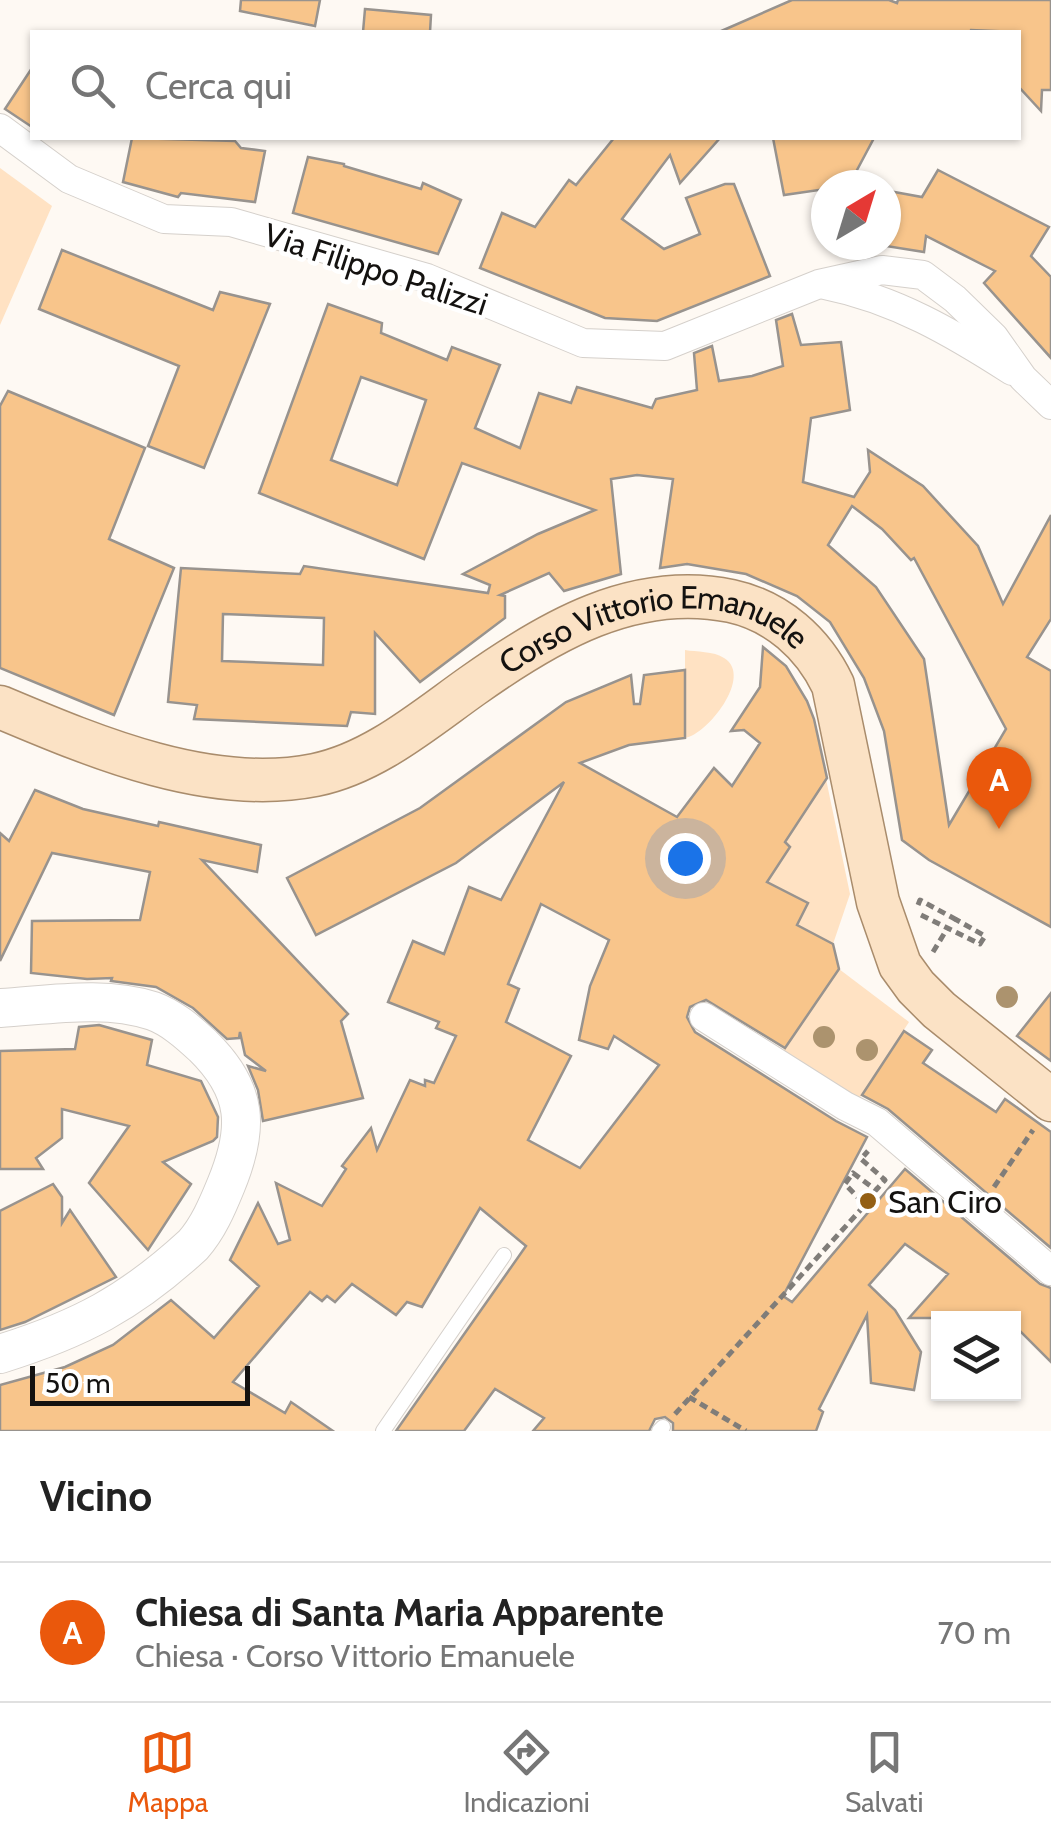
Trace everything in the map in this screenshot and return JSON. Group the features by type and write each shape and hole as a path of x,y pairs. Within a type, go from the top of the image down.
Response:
{"main road":[{"name":"Corso Vittorio Emanuele","path":"0,707 138,758 206,776 240,781 286,779 319,774 379,748 422,724 554,631 606,610 677,596 712,597 762,611 801,639 824,666 833,684 878,902 900,965 916,987 1042,1115"}],"street":[{"name":"Via Filippo Palizzi","path":"0,128 69,179 164,219 231,222 427,278 583,343 665,346 819,284 882,270 922,275 956,299 994,337 1023,378 1051,406"},
{"name":"Via Filippo Palizzi","path":"819,284 901,307 952,332 1023,378"},
{"path":"0,1008 104,1003 159,1014 183,1029 219,1063 238,1096 242,1124 241,1142 224,1190 204,1232 188,1250 96,1318 48,1340 0,1354"},
{"path":"704,1017 877,1122 1051,1271"},
{"path":"862,1113 880,1149"}],"lane":[{"path":"952,332 961,322 956,299"},
{"path":"383,1431 504,1255"}],"path":[{"path":"920,900 956,916 985,936 980,944 946,929 920,914 920,900"},
{"path":"932,952 946,929"},
{"path":"979,1210 1042,1115"},
{"path":"661,1429 865,1205 845,1184 854,1173 876,1190 885,1180 862,1159 870,1149 880,1149"},
{"path":"689,1397 746,1431"}],"shaded area":[{"path":"0,168 52,206 0,325"},
{"path":"685,650 724,658 732,666 734,678 715,716 685,738"},
{"path":"826,779 850,894 833,944 797,925 808,903 760,878 775,869 790,847 785,842"},
{"path":"839,969 909,1022 857,1102 781,1054"}],"building":[{"path":"241,0 320,0 315,26 240,11"},
{"path":"792,0 1051,0 1051,90 1042,90 1041,111 1021,89 1021,30 724,30"},
{"path":"365,9 431,15 430,30 363,30"},
{"path":"30,71 30,126 5,109"},
{"path":"132,140 235,141 241,148 265,151 255,202 181,193 178,197 123,182"},
{"path":"612,140 718,140 680,183 670,155 622,219 664,249 700,234 686,198 734,184 770,276 657,321 605,318 480,268 502,213 535,227 569,180 576,185"},
{"path":"773,140 873,140 857,170 811,170 811,191 784,195"},
{"path":"308,157 344,164 421,189 423,183 461,200 438,254 293,213"},
{"path":"938,170 1049,227 1031,256 1051,277 1051,358 984,283 995,271 926,236 924,252 901,248 901,193 922,197"},
{"path":"62,250 213,310 220,292 270,304 204,468 148,446 179,366 39,309"},
{"path":"328,304 382,323 381,333 447,360 452,347 500,365 475,428 520,448 539,393 571,403 577,387 652,408 656,399 697,390 694,353 712,346 719,381 783,366 776,320 792,314 801,345 841,342 850,410 811,418 803,482 854,497 870,472 868,450 923,486 978,546 1003,604 1051,515 1051,619 1027,657 1051,671 1051,927 929,860 902,840 884,731 864,678 830,622 797,596 746,574 687,564 660,568 673,479 637,475 611,479 621,574 564,591 549,573 500,595 505,596 505,618 420,682 375,633 375,714 351,712 347,726 194,719 197,705 168,702 181,568 300,574 304,566 488,593 490,585 463,574 538,534 595,510 462,463 424,559 259,493","holes":["361,377 426,400 397,485 331,460","852,506 882,529 911,560 914,558 1006,729 949,825 924,659 876,587 828,545","223,614 324,618 323,665 222,661"]},
{"path":"8,391 145,448 109,539 174,568 114,715 0,668 0,406"},
{"path":"763,647 786,666 807,701 827,778 785,842 790,847 767,882 808,903 797,925 833,944 839,969 785,1048 706,1000 690,1007 687,1017 695,1032 867,1137 783,1296 792,1302 905,1169 1040,1284 1051,1288 1051,1362 1021,1332 1021,1311 931,1311 931,1318 909,1318 948,1274 905,1244 869,1285 895,1310 921,1352 914,1390 871,1383 867,1315 819,1409 823,1412 816,1431 673,1431 673,1423 665,1417 655,1419 649,1431 533,1431 544,1418 495,1389 464,1431 396,1431 526,1246 480,1208 422,1307 407,1302 396,1315 352,1284 335,1302 327,1296 322,1301 310,1292 233,1382 285,1413 291,1402 333,1431 0,1431 0,1385 65,1367 113,1345 171,1300 214,1338 259,1286 230,1260 258,1203 278,1244 290,1240 276,1183 322,1206 346,1169 342,1166 371,1128 377,1150 410,1080 425,1086 425,1080 434,1083 456,1036 436,1028 439,1022 388,1002 413,941 444,954 469,887 501,900 564,782 456,863 316,935 287,878 420,808 566,702 631,675 634,704 640,704 644,675 685,670 685,738 629,745 580,763 677,817 714,768 732,786 760,743 744,730 731,731 760,687","holes":["541,904 609,940 590,986 579,1040 608,1049 614,1036 659,1065 580,1168 528,1140 571,1056 506,1022 519,989 508,984"]},
{"path":"35,790 83,809 261,845 257,872 202,860 348,1014 341,1021 363,1098 263,1121 258,1090 248,1066 266,1071 245,1055 240,1032 239,1038 227,1039 193,1008 156,987 111,981 112,978 31,973 32,921 140,920 150,872 52,853 0,961 0,833 9,841"},
{"path":"1051,993 1051,1061 1017,1036"},
{"path":"99,1025 152,1040 147,1065 201,1081 218,1117 217,1137 213,1141 163,1162 191,1184 148,1250 89,1183 129,1126 62,1109 62,1138 36,1158 43,1169 0,1169 0,1051 75,1049 79,1027"},
{"path":"904,1031 932,1050 923,1063 996,1112 1005,1099 1051,1132 1051,1248 888,1109 862,1095"},
{"path":"53,1184 62,1197 62,1223 70,1210 116,1277 25,1322 0,1330 0,1211"}],"place":[{"name":"Chiesa di Santa Maria Apparente","path":"999,829"},
{"name":"San Ciro","path":"868,1201"}]}
